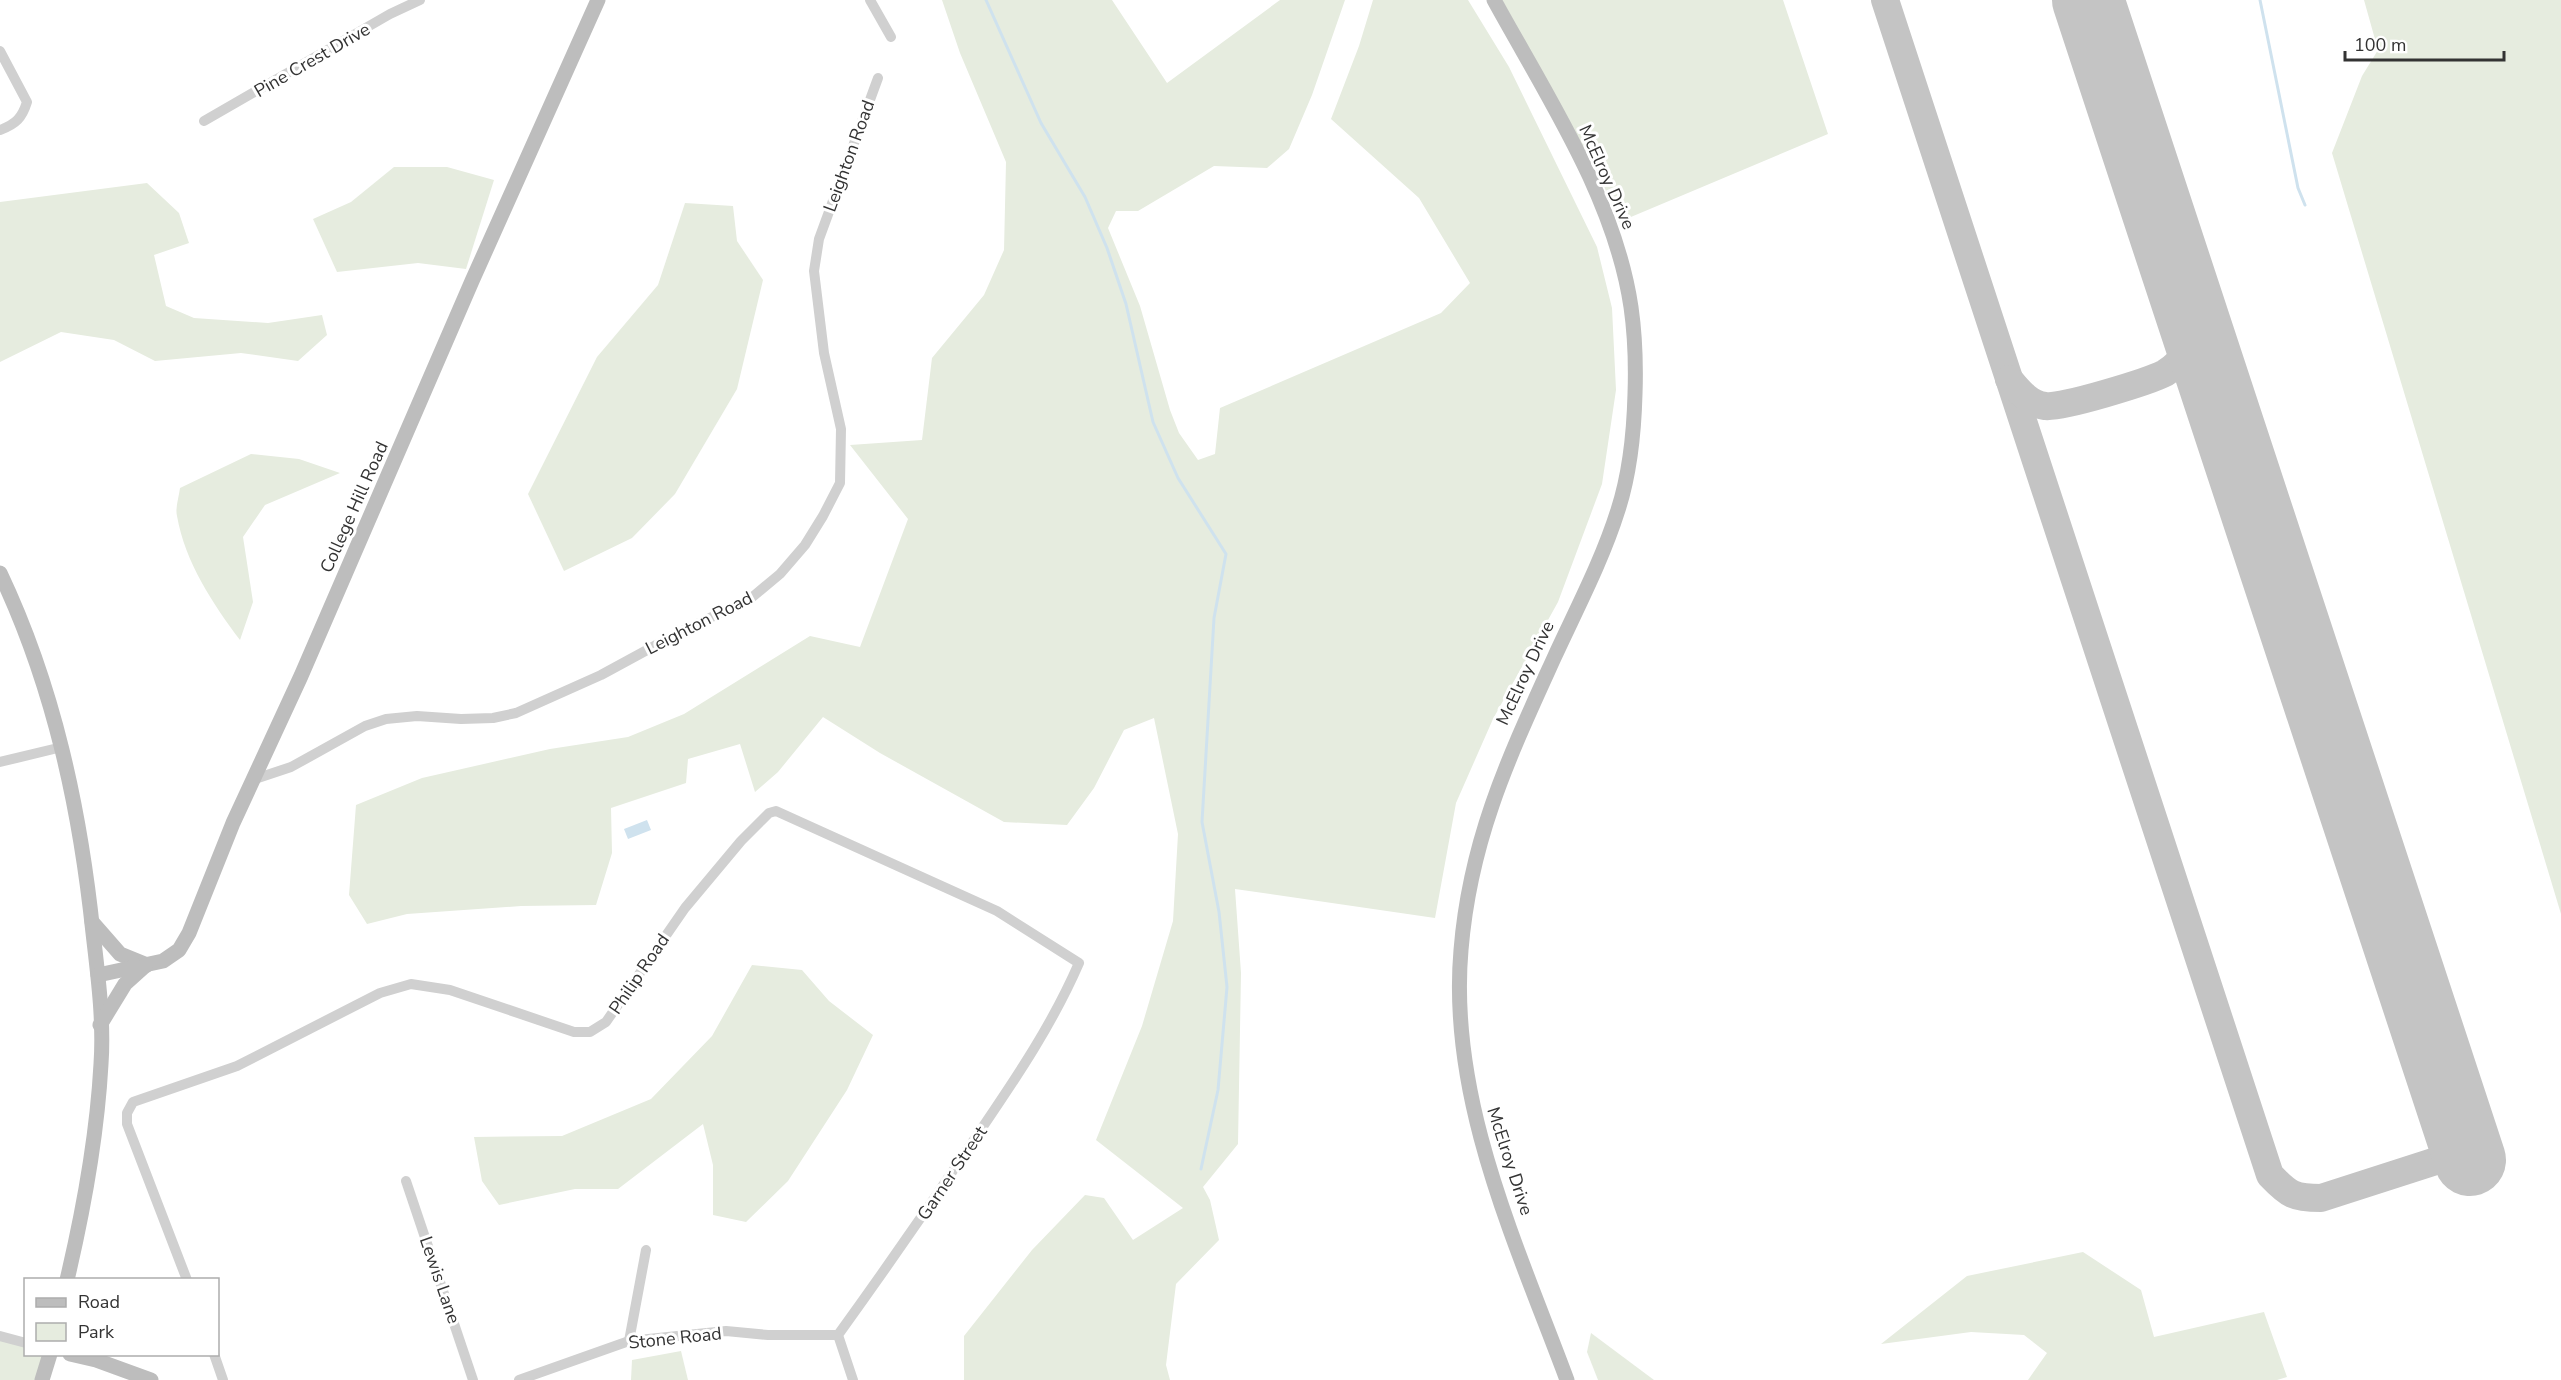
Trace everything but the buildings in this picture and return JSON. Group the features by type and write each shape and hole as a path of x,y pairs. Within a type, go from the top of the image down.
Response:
{"street":[{"name":"Pine Crest Drive","path":"204,121 390,14 420,0"},
{"name":"College Hill Road","path":"98,975 163,961 179,950 189,933 233,823 255,779 388,479 472,281 598,0"},
{"path":"870,0 891,37"},
{"name":"McElroy Drive","path":"1494,0 1583,163 1604,211 1619,256 1631,305 1636,364 1634,433 1618,509 1598,562 1508,758 1485,822 1469,880 1460,953 1460,1024 1471,1101 1498,1193 1567,1380"},
{"path":"0,51 27,102 23,115 12,125 0,130"},
{"name":"Leighton Road","path":"255,779 291,767 365,726 386,719 417,716 461,719 493,718 516,713 601,675 682,631 750,599 780,574 805,545 840,483 841,429 823,345 814,271 819,239 878,78"},
{"path":"0,573 38,665 62,747 85,857 98,975 101,1063 94,1142 85,1205 67,1278"},
{"path":"0,762 62,747"},
{"name":"Philip Road","path":"186,1278 127,1124 127,1113 133,1102 237,1066 380,993 411,984 450,990 574,1032 590,1032 606,1022 652,953 711,877 741,841 769,813 776,811 997,912 1079,963"},
{"path":"92,922 120,954 147,964"},
{"name":"Garner Street","path":"838,1335 930,1207 1036,1048 1066,994 1079,963"},
{"path":"100,1025 125,984 147,964"},
{"name":"Lewis Lane","path":"406,1181 473,1380"},
{"path":"629,1341 646,1251"},
{"name":"Stone Road","path":"519,1380 629,1341 726,1331 768,1335 838,1335"},
{"path":"838,1335 853,1380"},
{"path":"0,1336 24,1342"},
{"path":"42,1380 49,1356"},
{"path":"79,1356 152,1380"},
{"path":"215,1356 223,1380"}],"green space":[{"path":"942,0 1112,0 1167,83 1280,0 1345,0 1312,95 1289,149 1267,168 1214,166 1138,211 1116,211 1108,228 1140,306 1170,410 1179,433 1198,460 1215,454 1220,408 1441,313 1470,283 1419,198 1331,119 1359,46 1373,0 1468,0 1509,67 1597,247 1612,308 1616,390 1602,484 1558,602 1493,719 1456,803 1435,918 1235,889 1241,973 1238,1144 1203,1187 1210,1200 1219,1240 1176,1284 1166,1365 1170,1380 964,1380 964,1336 1032,1250 1085,1195 1104,1198 1133,1240 1183,1208 1096,1140 1142,1026 1173,921 1178,834 1154,718 1124,730 1094,788 1067,825 1004,822 880,753 823,717 778,772 755,792 740,744 688,759 686,783 611,808 612,853 596,905 521,906 407,914 367,924 349,895 356,805 422,778 550,749 628,737 684,714 810,636 860,647 908,519 850,445 922,440 932,358 984,295 1004,250 1006,162 960,53"},
{"path":"1502,0 1783,0 1828,134 1619,222 1601,179"},
{"path":"2364,0 2561,0 2561,914 2332,153 2362,76 2378,50"},
{"path":"394,167 447,167 494,180 466,269 418,263 337,272 313,219 351,202"},
{"path":"147,183 179,213 189,243 154,255 166,306 194,318 268,323 322,315 327,335 298,361 241,353 155,361 114,340 61,332 0,362 0,202"},
{"path":"685,203 733,206 737,241 763,280 737,389 675,494 632,538 564,571 528,494 597,357 658,285"},
{"path":"251,454 299,459 340,473 265,505 243,537 253,602 240,640 210,597 193,566 186,550 176,510 180,488"},
{"path":"752,965 802,970 829,1001 873,1035 847,1090 788,1181 746,1222 713,1215 713,1165 703,1124 618,1189 575,1189 499,1205 482,1181 474,1137 562,1136 651,1099 712,1036"},
{"path":"2083,1252 2141,1290 2154,1337 2264,1312 2287,1377 2277,1380 2028,1380 2047,1353 2024,1335 1971,1332 1881,1344 1967,1276"},
{"path":"1591,1333 1654,1380 1598,1380 1587,1352"},
{"path":"0,1336 24,1343 24,1356 50,1356 42,1380 0,1380"},
{"path":"681,1351 688,1380 631,1380 632,1360"}],"water":[{"path":"647,820 651,830 628,839 624,829"}],"waterway":[{"path":"986,0 1041,123 1085,197 1107,248 1126,304 1153,422 1178,478 1226,554 1214,618 1202,822 1219,912 1227,987 1218,1090 1201,1169"},
{"path":"2260,0 2298,188 2305,205"}],"taxiway":[{"path":"1885,0 2270,1175 2292,1194 2321,1198 2467,1151"},
{"path":"2009,379 2029,400 2039,405 2054,406 2086,399 2156,377 2175,366 2185,355 2191,343 2190,309"}],"runway":[{"path":"2088,0 2470,1160"}]}
